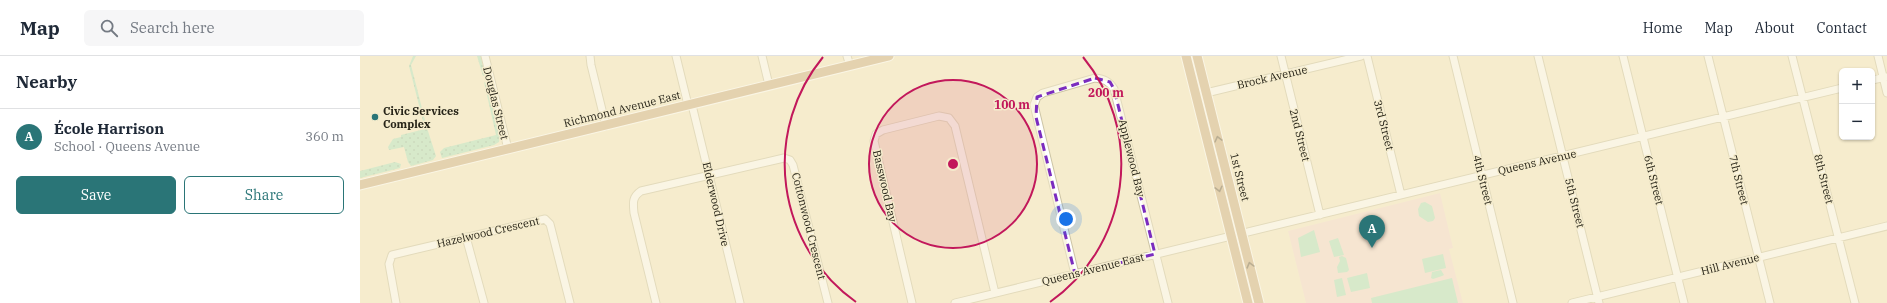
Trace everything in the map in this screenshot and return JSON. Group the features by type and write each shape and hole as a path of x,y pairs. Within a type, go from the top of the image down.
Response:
{"main road":[{"name":"Richmond Avenue East","path":"360,185 889,56"},
{"path":"1186,56 1248,303"},
{"name":"1st Street","path":"1197,56 1259,303"}],"street":[{"name":"Douglas Street","path":"484,56 508,149"},
{"path":"590,56 606,126"},
{"name":"Elderwood Drive","path":"676,56 710,175 740,303"},
{"path":"762,56 770,86"},
{"path":"847,56 850,66"},
{"name":"2nd Street","path":"1280,56 1320,214"},
{"name":"Brock Avenue","path":"1195,92 1206,93 1361,56"},
{"name":"3rd Street","path":"1367,56 1401,195"},
{"name":"4th Street","path":"1453,56 1481,175 1514,303"},
{"name":"5th Street","path":"1538,56 1599,300"},
{"name":"6th Street","path":"1623,56 1684,303"},
{"name":"7th Street","path":"1708,56 1770,303"},
{"name":"8th Street","path":"1792,56 1855,303"},
{"path":"1878,56 1885,77 1887,93"},
{"path":"1875,79 1885,77"},
{"name":"Applewood Bay","path":"1075,274 1034,105 1037,97 1043,93 1095,78 1110,82 1114,89 1155,254"},
{"name":"Queens Avenue","path":"1231,236 1839,89"},
{"name":"Basswood Bay","path":"912,303 874,141 876,134 883,130 940,116 949,118 955,126 995,293"},
{"name":"Cottonwood Crescent","path":"710,175 775,159 784,158 790,160 796,174 828,303"},
{"path":"656,303 634,213 633,203 635,195 640,191 710,175"},
{"name":"Hazelwood Crescent","path":"396,303 389,264 392,255 545,219 550,224 570,303"},
{"name":"Hill Avenue","path":"1572,303 1599,300 1678,277 1887,226"},
{"name":"Queens Avenue East","path":"955,303 1231,236"},
{"path":"466,237 484,303"},
{"path":"1155,254 1168,303"}],"highlighted area":[{"path":"1095,78 1110,82 1114,89 1155,254 1075,274 1036,117 1037,97"}],"shaded area":[{"path":"1440,193 1453,248 1449,249 1463,303 1306,303 1288,231"}],"green space":[{"path":"413,56 416,56 411,65 427,128 436,156 433,160 411,166 408,162 404,147 389,150 388,147 393,139 401,137 401,135 425,129 409,66"},
{"path":"477,56 481,56 485,75 483,76"},
{"path":"484,82 487,84 500,136 499,142 494,145 442,158 440,152 444,148 496,135"},
{"path":"395,162 401,164 400,168 360,178 360,171"},
{"path":"1425,202 1432,206 1435,218 1433,221 1428,222 1419,216 1418,209 1421,203"},
{"path":"1314,230 1320,252 1301,257 1298,238"},
{"path":"1338,238 1344,255 1334,257 1329,241"},
{"path":"1443,254 1446,268 1425,273 1422,259"},
{"path":"1342,256 1346,258 1349,270 1347,272 1338,273 1337,267 1340,261 1339,257"},
{"path":"1441,270 1444,275 1433,279 1431,278 1432,272"},
{"path":"1367,273 1370,288 1351,292 1347,278"},
{"path":"1342,278 1346,295 1337,297 1334,280"},
{"path":"1452,278 1458,303 1372,303 1371,298"}],"place":[{"name":"Civic Services Complex","path":"375,117"},
{"name":"École Harrison","path":"1372,248"}]}
